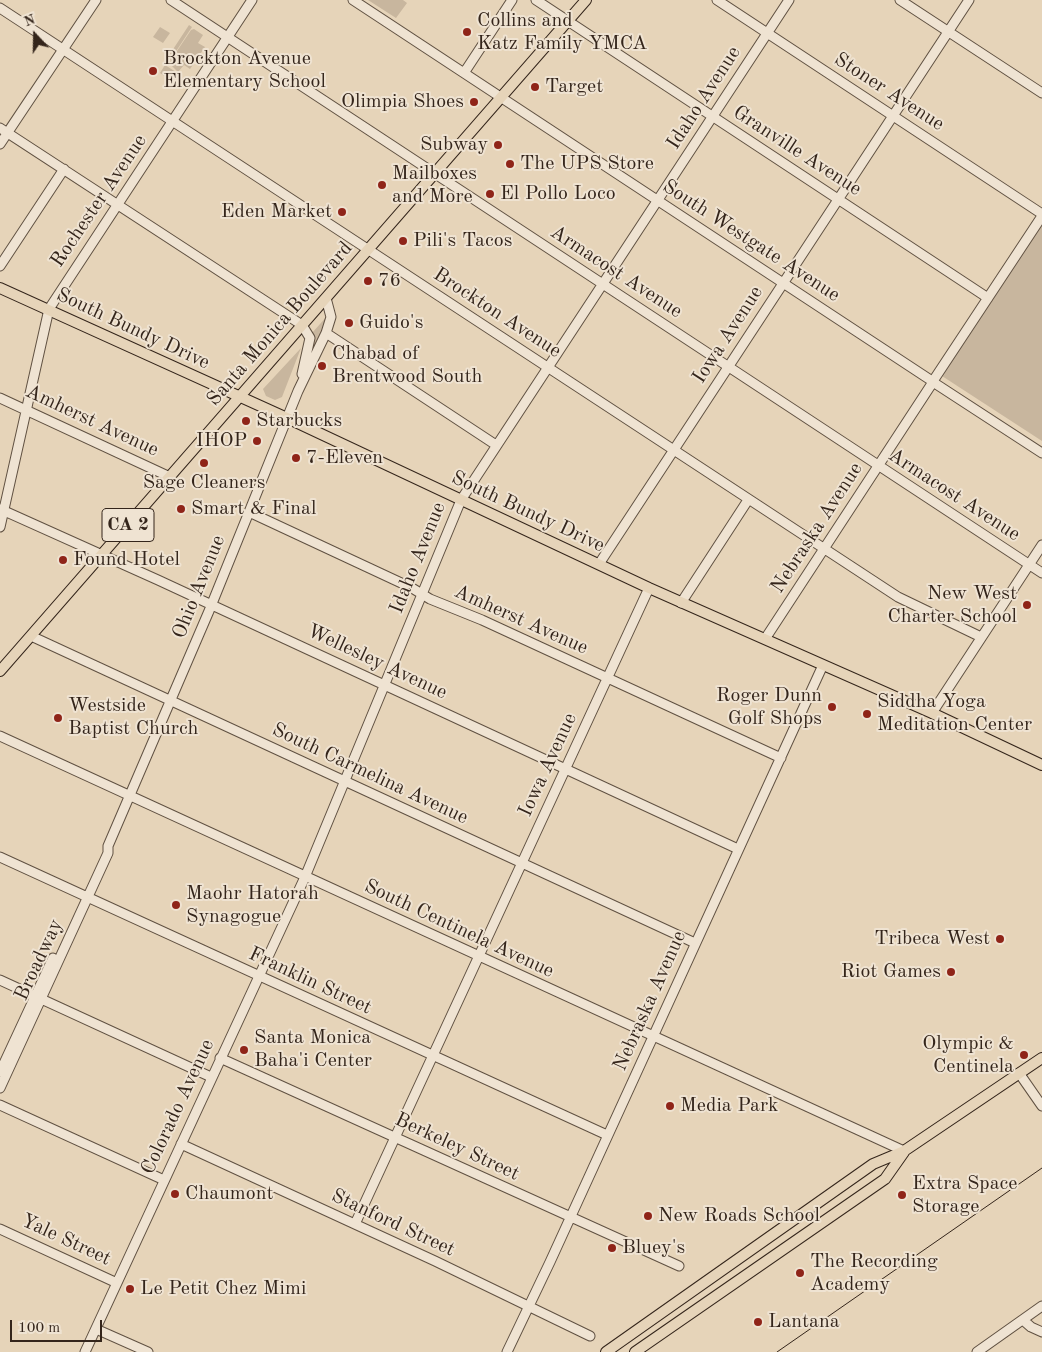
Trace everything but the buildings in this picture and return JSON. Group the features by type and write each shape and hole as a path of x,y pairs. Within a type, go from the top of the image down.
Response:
{"main road":[{"name":"Santa Monica Boulevard","path":"0,671 586,0"},
{"name":"South Bundy Drive","path":"0,288 239,398 288,418 681,603 932,713 1042,764"},
{"path":"606,1352 873,1164 904,1151 1042,1058"},
{"path":"635,1352 885,1179 904,1151"}],"street":[{"path":"0,144 4,131 64,50 96,0"},
{"name":"Armacost Avenue","path":"171,0 1042,573"},
{"name":"Rochester Avenue","path":"0,527 2,510 49,310 252,0"},
{"name":"South Westgate Avenue","path":"353,0 1042,453"},
{"path":"464,73 512,0"},
{"name":"Granville Avenue","path":"536,0 988,298"},
{"name":"Stoner Avenue","path":"717,0 1042,215"},
{"name":"Idaho Avenue","path":"305,877 461,500 788,0"},
{"path":"900,0 1042,93"},
{"name":"Iowa Avenue","path":"599,564 969,0"},
{"name":"Brockton Avenue","path":"0,8 898,597 981,637"},
{"path":"4,131 302,325"},
{"path":"0,266 64,169"},
{"name":"Nebraska Avenue","path":"765,639 1042,215"},
{"name":"Ohio Avenue","path":"131,795 298,391 326,333 331,317 326,298"},
{"name":"Ohio Avenue","path":"298,391 310,338 302,325"},
{"path":"326,333 496,445"},
{"name":"Amherst Avenue","path":"0,398 170,477"},
{"path":"681,603 748,500"},
{"name":"Wellesley Avenue","path":"2,510 385,684 738,849"},
{"name":"Amherst Avenue","path":"249,512 430,599 482,620 608,677 780,758"},
{"path":"932,713 1042,545"},
{"name":"Iowa Avenue","path":"355,1224 649,588"},
{"name":"South Carmelina Avenue","path":"30,636 695,943"},
{"name":"Nebraska Avenue","path":"507,1352 823,665"},
{"name":"South Centinela Avenue","path":"0,736 904,1151"},
{"name":"Broadway","path":"0,1072 38,997 85,896 103,851 108,846 131,795"},
{"name":"Franklin Street","path":"0,856 433,1057 607,1135"},
{"name":"Colorado Avenue","path":"85,1352 305,877"},
{"path":"0,980 211,1078"},
{"name":"Broadway","path":"0,1088 38,997"},
{"name":"Berkeley Street","path":"220,1058 679,1266"},
{"path":"1019,1074 1042,1106"},
{"path":"0,1105 164,1180"},
{"name":"Stanford Street","path":"181,1144 355,1224 590,1336"},
{"name":"Yale Street","path":"0,1229 117,1283"},
{"path":"976,1352 1042,1306"},
{"path":"1023,1320 1031,1327 1042,1332"},
{"path":"96,1329 148,1352"}],"shaded area":[{"path":"368,0 403,0 407,3 396,18"},
{"path":"189,25 192,27 167,65 164,63"},
{"path":"160,27 170,33 163,43 153,37"},
{"path":"194,29 203,35 198,43 205,47 190,69 184,65 178,72 169,63 191,30"},
{"path":"165,65 179,74 173,82 160,73"},
{"path":"1042,225 1042,441 942,376"},
{"path":"328,315 328,318 308,363 312,333"},
{"path":"301,348 282,397 275,400 266,396 263,389"}],"tram line":[{"path":"777,1352 1042,1168"}],"place":[{"name":"Collins and Katz Family YMCA","path":"467,32"},
{"name":"Brockton Avenue Elementary School","path":"153,71"},
{"name":"Target","path":"535,87"},
{"name":"Olimpia Shoes","path":"474,102"},
{"name":"Subway","path":"498,145"},
{"name":"The UPS Store","path":"510,164"},
{"name":"Mailboxes and More","path":"382,185"},
{"name":"El Pollo Loco","path":"490,194"},
{"name":"Eden Market","path":"342,212"},
{"name":"Pili's Tacos","path":"403,241"},
{"name":"76","path":"368,281"},
{"name":"Guido's","path":"349,323"},
{"name":"Chabad of Brentwood South","path":"322,366"},
{"name":"Starbucks","path":"246,421"},
{"name":"IHOP","path":"257,441"},
{"name":"7-Eleven","path":"296,458"},
{"name":"Sage Cleaners","path":"204,463"},
{"name":"Smart & Final","path":"181,509"},
{"name":"Found Hotel","path":"63,560"},
{"name":"New West Charter School","path":"1027,605"},
{"name":"Roger Dunn Golf Shops","path":"832,707"},
{"name":"Siddha Yoga Meditation Center","path":"867,714"},
{"name":"Westside Baptist Church","path":"58,718"},
{"name":"Maohr Hatorah Synagogue","path":"176,905"},
{"name":"Tribeca West","path":"1000,939"},
{"name":"Riot Games","path":"951,972"},
{"name":"Santa Monica Baha'i Center","path":"244,1050"},
{"name":"Olympic & Centinela","path":"1024,1055"},
{"name":"Media Park","path":"670,1106"},
{"name":"Chaumont","path":"175,1194"},
{"name":"Extra Space Storage","path":"902,1195"},
{"name":"New Roads School","path":"648,1216"},
{"name":"Bluey's","path":"612,1248"},
{"name":"The Recording Academy","path":"800,1273"},
{"name":"Le Petit Chez Mimi","path":"130,1289"},
{"name":"Lantana","path":"758,1322"}]}
